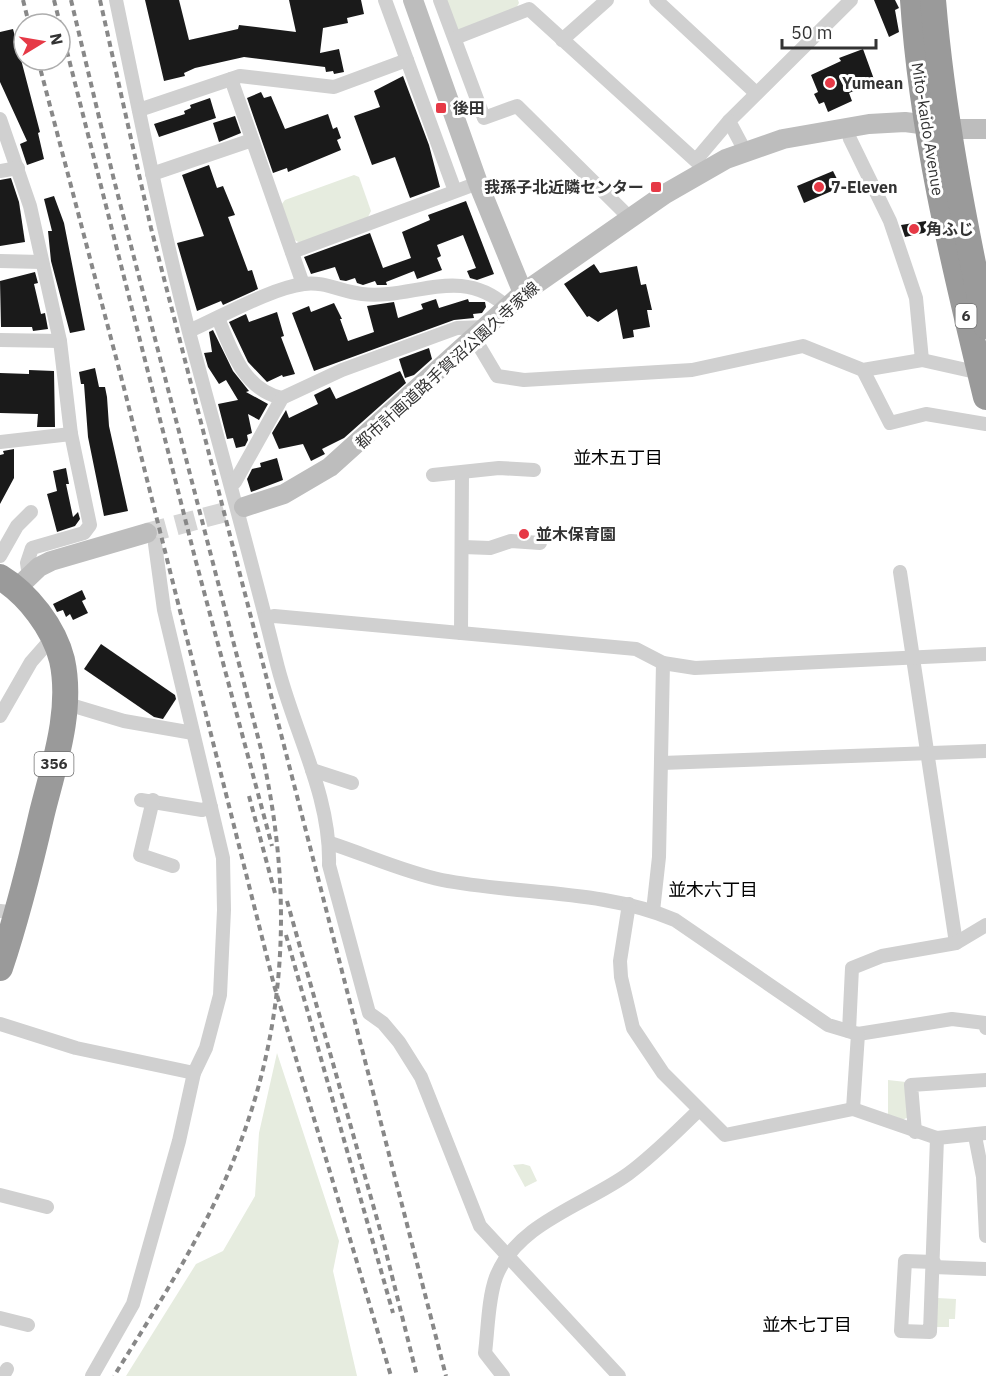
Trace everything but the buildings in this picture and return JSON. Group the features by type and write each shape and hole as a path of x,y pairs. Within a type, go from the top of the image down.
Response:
{"highway":[{"name":"Mito-kaido Avenue","path":"913,0 937,126 986,326"},
{"name":"Mito-kaido Avenue","path":"933,0 940,83 937,126 946,235 983,385"},
{"name":"356","path":"0,968 9,912 58,747 64,703 63,668 53,637 15,581"}],"street":[{"path":"116,0 152,174 189,331 238,503 276,664 312,770 330,843 329,865 369,1013 399,1042 421,1077 480,1226 619,1376"},
{"path":"385,0 455,191"},
{"path":"413,0 478,183 523,293"},
{"path":"440,0 484,118 517,106 630,218"},
{"path":"562,40 607,0"},
{"path":"656,0 756,93"},
{"path":"455,38 527,5 562,40 701,165 729,121 851,0"},
{"path":"139,110 240,76 334,87 406,60"},
{"path":"231,79 303,284"},
{"path":"0,119 30,206 60,341 71,434 90,525 84,533 32,548 27,563 15,581"},
{"path":"729,121 745,151"},
{"name":"都市計画道路手賀沼公園久寺家線","path":"238,503 284,494 330,467 523,293 701,165 783,139 847,127 890,122 986,129"},
{"path":"847,127 850,139 891,221 916,298 922,360"},
{"path":"152,174 252,140"},
{"path":"0,171 18,168"},
{"path":"292,252 478,183"},
{"path":"0,261 41,262"},
{"path":"189,331 282,290 303,284 320,283 361,294 427,286 457,286 492,294 507,307"},
{"path":"218,318 233,357 251,382 268,395 282,398"},
{"path":"238,503 235,482 282,398 342,370 457,328 481,333 497,376 524,380 692,370 803,346 863,370 922,360 983,385"},
{"path":"0,340 60,341"},
{"path":"863,370 890,423 926,414 986,424"},
{"path":"0,442 71,434"},
{"path":"433,475 498,468 534,471"},
{"path":"461,633 462,473"},
{"path":"0,556 16,526 31,512"},
{"path":"15,581 51,561 151,538 164,610 223,858 225,880 221,983 216,1016 194,1073 179,1141 133,1304 92,1376"},
{"path":"463,547 490,548 511,541 540,543"},
{"path":"900,572 915,657 956,942"},
{"path":"266,618 274,616 636,649 663,663 695,668 986,654"},
{"path":"0,716 31,662 53,637"},
{"path":"653,910 659,857 663,663"},
{"path":"64,703 124,721 193,733"},
{"path":"662,763 986,751"},
{"path":"312,770 352,783"},
{"path":"173,866 140,855 147,800 202,810 212,807"},
{"path":"330,843 442,880 628,904 653,910 675,920 828,1025 854,1033 952,1019 985,1023 986,1028"},
{"path":"628,904 621,969 633,1028 663,1072 725,1135 853,1109 937,1138 981,1134 986,1236"},
{"path":"853,1109 852,968 882,956 956,942 986,925"},
{"path":"0,1023 76,1048 194,1073"},
{"path":"915,1132 911,1085 986,1080"},
{"path":"503,1376 485,1353 496,1278 508,1256 559,1213 628,1174 657,1151 699,1110"},
{"path":"937,1138 933,1264 930,1332 901,1331 905,1261 933,1264 986,1269"},
{"path":"0,1195 47,1207"},
{"path":"0,1318 28,1325"}],"shaded area":[{"path":"445,0 518,0 519,3 515,10 455,31"},
{"path":"354,175 359,177 371,211 367,219 300,243 293,239 281,205 285,200"},
{"path":"277,1053 339,1241 333,1271 357,1376 126,1376 196,1264 223,1251 255,1196 259,1133"},
{"path":"888,1080 906,1082 909,1117 902,1120 888,1116"},
{"path":"513,1165 530,1166 537,1181 525,1187"},
{"path":"937,1298 956,1299 955,1319 949,1319 949,1327 936,1327"}],"tunnel":[{"path":"147,533 244,507"}],"railway":[{"path":"23,0 26,12"},
{"path":"54,0 195,558 272,846"},
{"path":"71,0 114,180 261,749 272,803 281,910 280,962 274,1015 264,1067 249,1119 229,1171 204,1224 176,1275 114,1376"},
{"path":"100,0 151,228 446,1376"},
{"path":"41,72 124,388 274,985 391,1376"},
{"path":"249,796 276,897"},
{"path":"287,901 383,1240 417,1376"},
{"path":"286,935 393,1313"}],"place":[{"name":"Yumean","path":"830,83"},
{"name":"後田","path":"441,108"},
{"name":"我孫子北近隣センター","path":"656,187"},
{"name":"7-Eleven","path":"819,187"},
{"name":"角ふじ","path":"914,229"},
{"name":"並木保育園","path":"524,534"}],"district":[{"name":"並木五丁目","path":"618,458"},
{"name":"並木六丁目","path":"713,890"},
{"name":"並木七丁目","path":"807,1325"}]}
